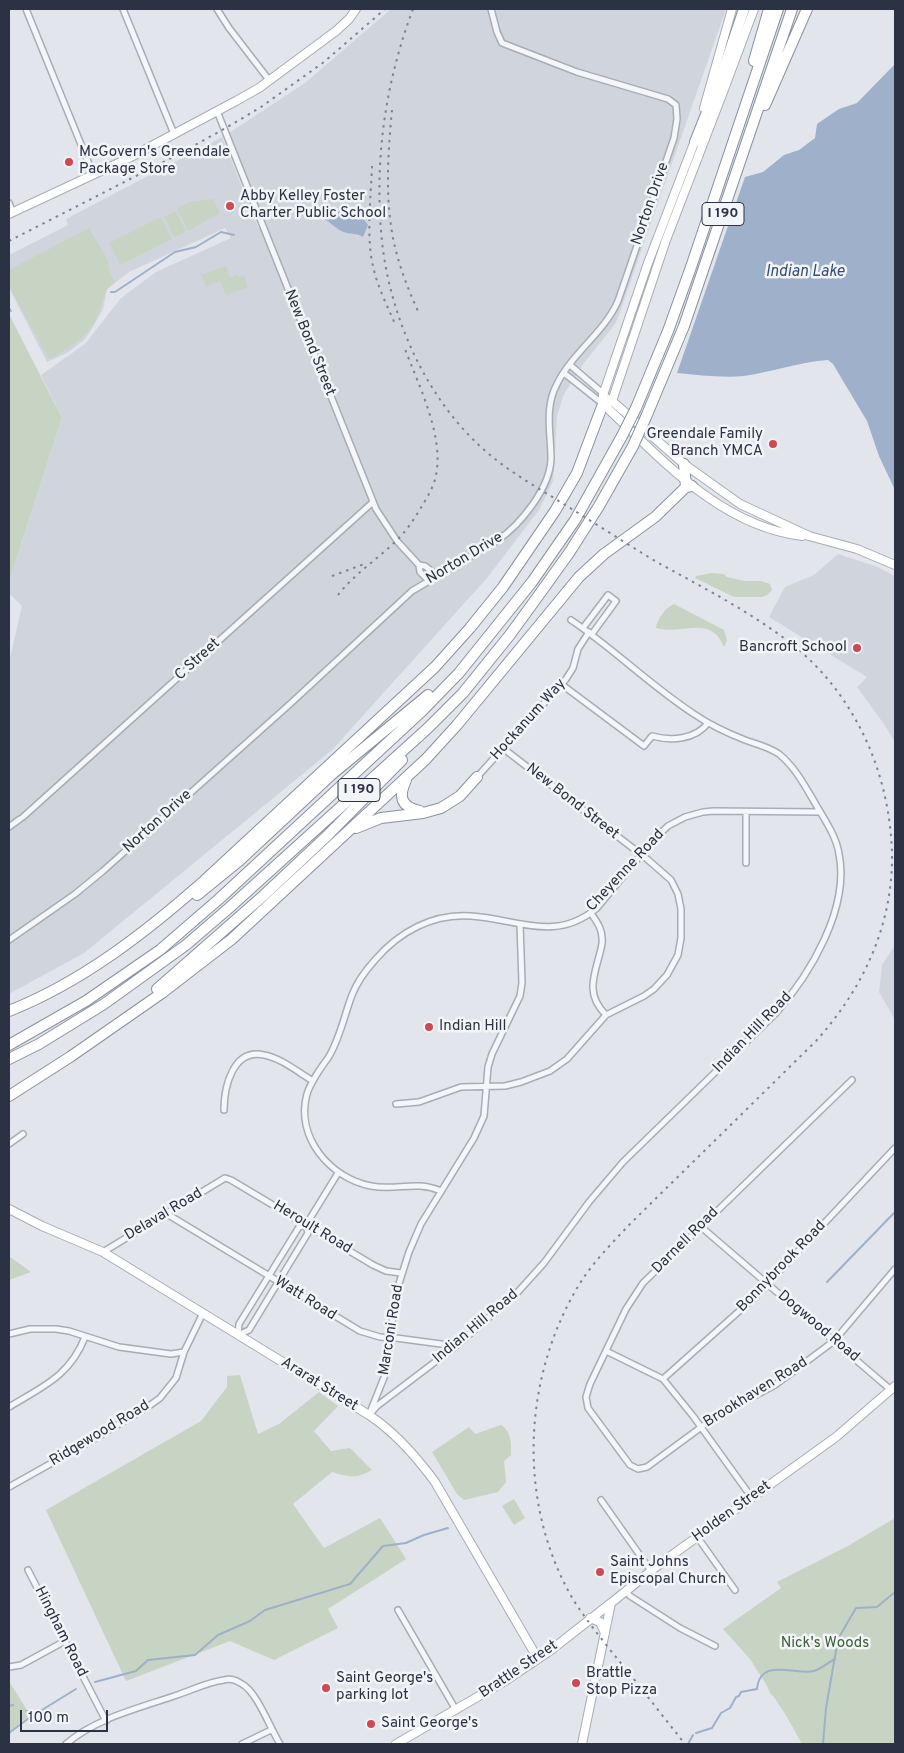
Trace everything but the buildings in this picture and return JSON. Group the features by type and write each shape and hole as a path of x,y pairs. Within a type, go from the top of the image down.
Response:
{"highway":[{"path":"695,142 719,84 744,9"},
{"path":"734,138 769,9"},
{"name":"I 190","path":"9,1045 45,1026 94,995 160,950 184,930 377,753 459,673 515,606 560,543 592,491 636,408 670,324 778,9"},
{"name":"I 190","path":"9,1059 47,1039 112,999 186,945 428,728 463,693 509,636 569,553 599,506 633,446 682,332 792,9"},
{"path":"748,139 774,88 807,9"},
{"path":"143,932 204,882 435,667 470,628 503,587 566,494 581,465 606,400"},
{"path":"9,1096 70,1057 168,989 211,956 232,939 408,776 457,725 579,577 604,554 654,517 688,485 684,464"},
{"path":"9,1011 28,1004 78,976 209,886 331,776 419,704 448,677 459,673"},
{"path":"70,1057 162,986 263,896 368,795 417,745 428,728"},
{"path":"408,776 401,790 404,802 413,809 431,811"},
{"path":"340,838 376,819 431,811 451,803 477,777"}],"main road":[{"path":"11,213 129,158 217,111 269,80 336,30 349,19 356,9"},
{"name":"Norton Drive","path":"606,400 652,254 695,142 732,9"},
{"name":"Norton Drive","path":"606,400 754,9"},
{"path":"606,400 684,464 740,504 809,536"},
{"path":"606,400 688,485 718,505 752,521 784,532 809,536 851,547 882,558 895,565"},
{"name":"Ararat Street","path":"9,1208 42,1226 102,1252 369,1415 403,1442 435,1482 538,1659"},
{"name":"Holden Street","path":"611,1603 651,1570 847,1429 893,1388"},
{"path":"582,1744 611,1603"},
{"name":"Brattle Street","path":"396,1744 411,1741 506,1681 611,1603"},
{"path":"590,1618 600,1622 605,1634"}],"street":[{"path":"26,9 93,174"},
{"path":"123,9 174,134"},
{"path":"217,9 229,28 269,80"},
{"name":"Norton Drive","path":"9,940 75,894 103,870 290,704 412,591 498,540 517,525 528,511 542,486 549,472 551,456 548,432 549,410 554,390 570,364 608,318 618,301 675,135 677,107 676,104 668,99 577,72 502,43 490,9"},
{"name":"New Bond Street","path":"217,111 376,509 393,536 419,565 420,572 429,581"},
{"path":"9,203 11,213"},
{"path":"570,364 606,400"},
{"path":"564,373 606,400"},
{"name":"C Street","path":"9,827 22,818 373,502"},
{"name":"New Bond Street","path":"419,565 425,566 438,576"},
{"name":"Hockanum Way","path":"477,777 561,684 571,671 578,649 616,601 608,595 583,628"},
{"name":"Indian Hill Road","path":"369,1415 377,1406 497,1312 526,1284 589,1202 623,1162 782,1007 801,982 826,934 838,900 841,866 839,852 830,829 797,773 779,754 708,723 678,703 571,620"},
{"path":"561,684 644,746 652,736 668,739 680,738 695,733 708,723"},
{"name":"New Bond Street","path":"504,749 667,876 676,889 681,914 681,938 679,950 672,968 654,989 606,1016"},
{"name":"Cheyenne Road","path":"441,1191 422,1185 386,1188 353,1181 338,1173 320,1154 308,1131 306,1096 334,1047 353,994 362,977 380,954 395,941 422,924 436,919 452,916 473,916 540,928 558,927 591,913 603,902 661,832 685,817 703,812 820,812"},
{"path":"746,812 746,863"},
{"path":"396,1104 420,1102 461,1088 487,1087 527,1081 556,1068 567,1060 606,1016 596,1002 592,987 603,939 599,924 591,913"},
{"name":"Marconi Road","path":"369,1415 383,1383 388,1360 394,1301 401,1274 417,1232 480,1127 484,1116 488,1067 492,1054 520,996 522,983 520,924"},
{"path":"224,1110 226,1088 231,1072 236,1065 248,1056 255,1054 270,1057 313,1081"},
{"name":"Darnell Road","path":"606,1434 590,1412 586,1397 590,1384 626,1308 637,1290 700,1226 852,1080"},
{"path":"9,1144 24,1134"},
{"name":"Bonnybrook Road","path":"663,1379 755,1297 895,1148"},
{"path":"306,1225 308,1233 249,1330 238,1335 239,1324 299,1227 306,1225 338,1173"},
{"name":"Heroult Road","path":"225,1178 373,1265 386,1271 401,1274"},
{"name":"Delaval Road","path":"102,1252 225,1178"},
{"name":"Watt Road","path":"167,1214 360,1331 375,1337 456,1346"},
{"name":"Dogwood Road","path":"700,1226 834,1341 893,1388"},
{"name":"Brookhaven Road","path":"606,1434 630,1465 638,1469 650,1465 729,1408 775,1385 834,1341 895,1268"},
{"name":"Ridgewood Road","path":"9,1487 150,1406 160,1398 176,1378 184,1352 203,1313"},
{"path":"9,1334 30,1329 56,1328 118,1347 171,1354 184,1352"},
{"path":"9,1407 48,1384 63,1372 76,1357 85,1337"},
{"path":"606,1351 663,1379 701,1427 752,1498"},
{"path":"601,1500 651,1570"},
{"path":"698,1538 735,1590"},
{"name":"Hingham Road","path":"28,1570 106,1721"},
{"path":"625,1590 630,1596 672,1624 715,1646"},
{"path":"398,1610 457,1711"},
{"path":"9,1667 21,1665 65,1641"},
{"path":"66,1744 80,1734 106,1721 211,1683 229,1679 240,1682 250,1690 280,1744"},
{"path":"242,1744 271,1730"}],"shaded area":[{"path":"391,9 726,9 616,323 584,363 564,394 557,416 553,481 539,510 487,578 332,750 84,953 9,994 9,663 22,606 9,593 9,581 62,418 41,375 85,344 121,298 156,272 231,238 225,228 129,272 107,289 103,309 84,340 67,353 47,362 9,288 9,255 68,225 66,219 222,137 258,227 253,229 265,225 229,133 305,83"},
{"name":"Bancroft School","path":"838,554 875,566 895,576 895,742 857,687 867,677 769,617 785,587 814,575"},
{"path":"895,945 895,1020 879,992 882,965"}],"green space":[{"path":"213,199 220,213 188,231 177,209 189,202"},
{"path":"176,211 186,231 174,237 164,217"},
{"path":"161,217 172,239 120,265 109,243"},
{"path":"89,228 107,259 109,270 115,282 106,292 95,321 85,335 49,359 9,286 9,270"},
{"path":"226,266 230,278 238,275 239,277 244,276 248,287 226,295 220,281 206,287 202,275"},
{"path":"9,314 62,418 9,581"},
{"path":"712,573 724,574 727,577 744,581 761,581 770,584 772,590 762,597 734,597 695,578 696,576"},
{"path":"674,604 724,630 727,640 724,647 718,637 711,631 703,628 666,630 656,628 662,614"},
{"path":"9,1256 31,1272 9,1280"},
{"path":"240,1375 258,1434 279,1424 319,1392 338,1406 314,1431 331,1451 350,1448 372,1470 361,1475 352,1476 332,1472 293,1504 324,1548 380,1518 406,1559 328,1609 338,1628 274,1660 230,1641 126,1681 46,1510 201,1421 227,1387 227,1376"},
{"path":"501,1425 507,1431 511,1443 511,1455 504,1461 506,1482 498,1492 464,1500 457,1494 432,1452 469,1427 475,1434"},
{"path":"514,1499 525,1518 514,1525 502,1506"},
{"name":"Nick's Woods","path":"895,1518 895,1744 802,1744 750,1659 723,1629 781,1588 777,1582 846,1547"},
{"path":"9,1681 30,1715 9,1732"}],"water":[{"name":"Indian Lake","path":"895,64 895,490 879,456 867,421 833,364 828,360 736,377 677,373 745,177 763,172 784,155 799,150 815,138 817,124 839,109 857,103"},
{"path":"352,209 359,213 368,225 363,237 343,232 318,216 322,212"}],"waterway":[{"path":"111,292 115,292 175,252 196,247 221,232 234,235"},
{"path":"827,1282 895,1212"},
{"path":"95,1682 136,1671 148,1660 195,1655 218,1635 250,1621 265,1610 350,1584 383,1546 406,1543 448,1528"},
{"path":"823,1744 826,1708 838,1639 856,1608 877,1607 895,1592"},
{"path":"696,1733 712,1728 721,1713 730,1708 741,1692 757,1689 760,1679 765,1673 772,1670 814,1671 835,1659"},
{"path":"9,1733 29,1718 76,1689"},
{"path":"9,1706 13,1705"},
{"path":"26,1711 35,1714"},
{"path":"688,1744 693,1735"}],"railway":[{"path":"9,241 179,154 261,107 324,62 385,9"},
{"path":"413,9 395,68 383,128 380,158 380,219 383,250 395,305 404,332 429,383 462,428 482,448 501,463 531,484 655,561 726,600 777,633 815,665 835,688 851,712 865,739 885,795 890,824 892,854 887,906 881,931 872,955 848,1000 816,1041 605,1250 582,1280 562,1317 547,1356 538,1397 534,1439 535,1481 542,1523 555,1563 574,1601 586,1618 685,1744"},
{"path":"392,110 388,174 390,222 400,266 418,311"},
{"path":"372,166 371,255 377,281 395,324"},
{"path":"338,595 351,580 390,547 404,532 414,519 435,479 438,460 433,428 429,411 405,349"},
{"path":"332,576 367,563"}],"place":[{"name":"McGovern's Greendale Package Store","path":"69,162"},
{"name":"Abby Kelley Foster Charter Public School","path":"230,206"},
{"name":"Greendale Family Branch YMCA","path":"773,444"},
{"name":"Bancroft School","path":"857,648"},
{"name":"Indian Hill","path":"429,1027"},
{"name":"Saint Johns Episcopal Church","path":"600,1572"},
{"name":"Brattle Stop Pizza","path":"576,1683"},
{"name":"Saint George's parking lot","path":"326,1688"},
{"name":"Saint George's","path":"371,1724"}]}
